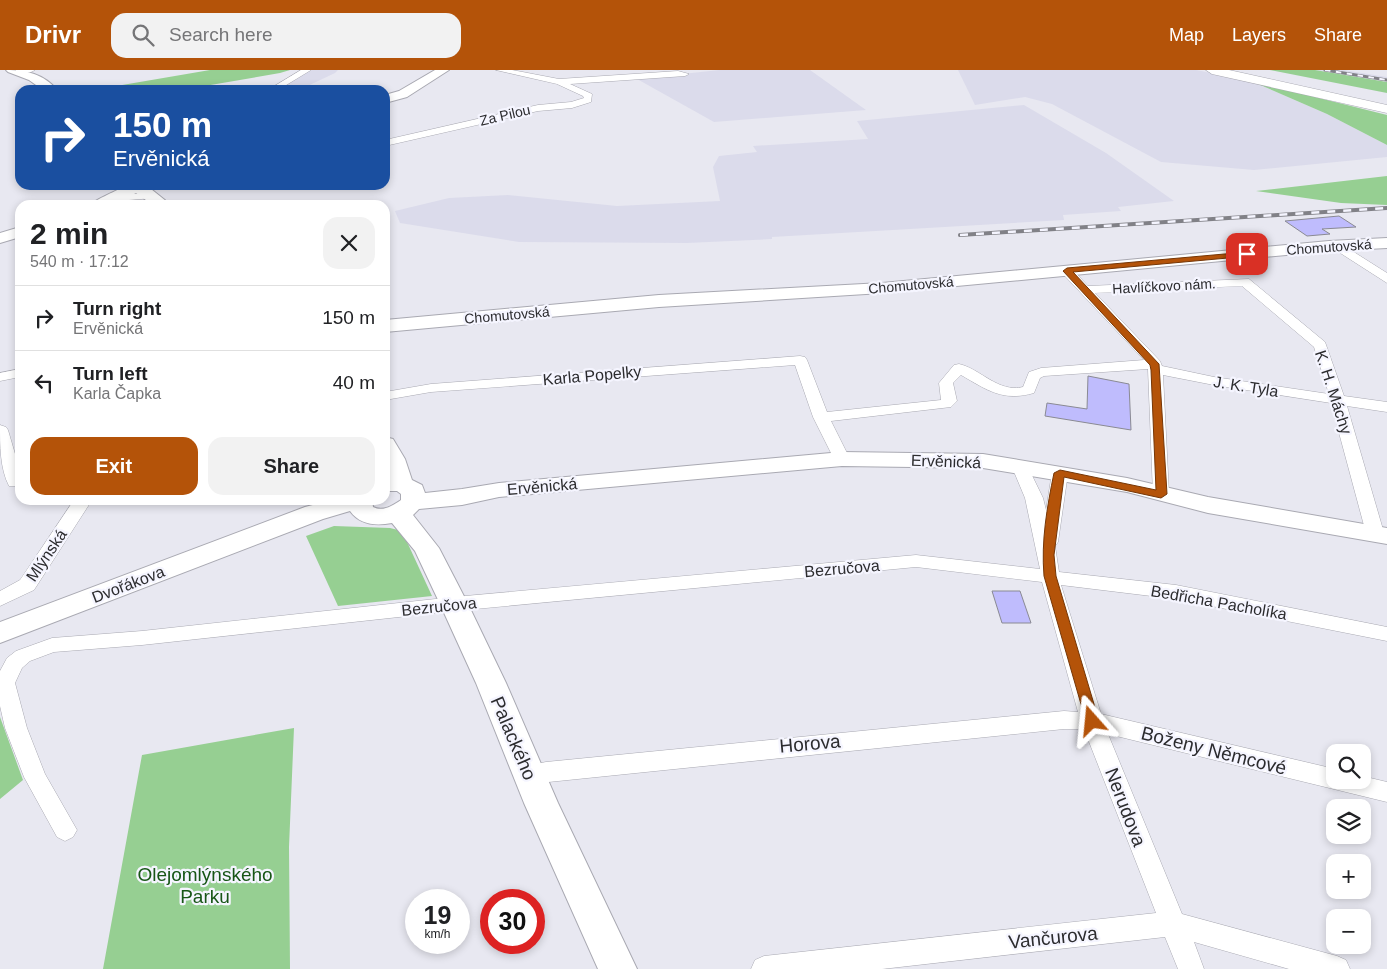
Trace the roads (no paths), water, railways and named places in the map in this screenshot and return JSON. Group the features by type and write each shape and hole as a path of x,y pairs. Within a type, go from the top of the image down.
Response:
{"highway":[{"path":"1212,70 1387,109"},
{"path":"1236,70 1387,100"},
{"path":"1254,70 1387,96"}],"street":[{"path":"281,85 307,70"},
{"path":"390,98 403,94 443,70"},
{"path":"500,70 559,82 678,72 685,74"},
{"path":"21,71 44,85"},
{"name":"Za Pilou","path":"390,141 538,108 572,105 588,100 589,96 586,94 559,82"},
{"path":"111,200 128,190"},
{"path":"142,190 156,200"},
{"path":"116,198 150,196"},
{"path":"0,238 15,234"},
{"path":"1346,250 1387,234"},
{"name":"Chomutovská","path":"390,326 659,301 824,292 1346,250 1387,243"},
{"path":"1346,250 1387,279"},
{"path":"1067,271 1155,367 1161,494"},
{"name":"Havlíčkovo nám.","path":"1084,290 1245,282"},
{"name":"K. H. Máchy","path":"1245,282 1320,345 1381,535"},
{"name":"Chomutovská","path":"390,319 434,322"},
{"name":"Karla Popelky","path":"390,395 431,388 800,360 821,417"},
{"name":"J. K. Tyla","path":"821,417 946,404 949,401 946,383 959,368 993,388 1022,393 1029,390 1034,375 1041,372 1155,367 1214,381 1387,407"},
{"path":"0,377 15,374"},
{"path":"821,417 842,459"},
{"path":"0,430 12,483"},
{"name":"Palackého","path":"390,452 394,459 402,495 491,683 529,774 618,969"},
{"name":"Ervěnická","path":"361,505 366,514 382,517 402,495 462,497 499,490 842,459 950,460 982,461 1060,473 1208,505 1381,535"},
{"name":"Nerudova","path":"1020,467 1034,498 1049,566 1092,721 1191,969"},
{"name":"Nerudova","path":"1049,566 1060,473"},
{"name":"Mlýnská","path":"0,599 27,585 80,505"},
{"name":"Dvořákova","path":"0,633 255,536 357,505"},
{"name":"Bezručova","path":"65,830 34,777 16,728 5,683 14,663 23,656 52,645 142,638 454,604 916,561 1049,566"},
{"name":"Bedřicha Pacholíka","path":"1049,566 1387,634"},
{"name":"Horova","path":"529,774 546,770 783,746 1064,720 1092,721"},
{"name":"Boženy Němcové","path":"1092,721 1326,777"},
{"path":"1371,788 1387,792"},
{"name":"Vančurova","path":"764,969 1172,924 1337,969"}],"railway":[{"path":"1325,70 1387,80"},
{"path":"960,235 1387,208"}],"park label":[{"name":"Olejomlýnského Parku","path":"205,885"}]}
